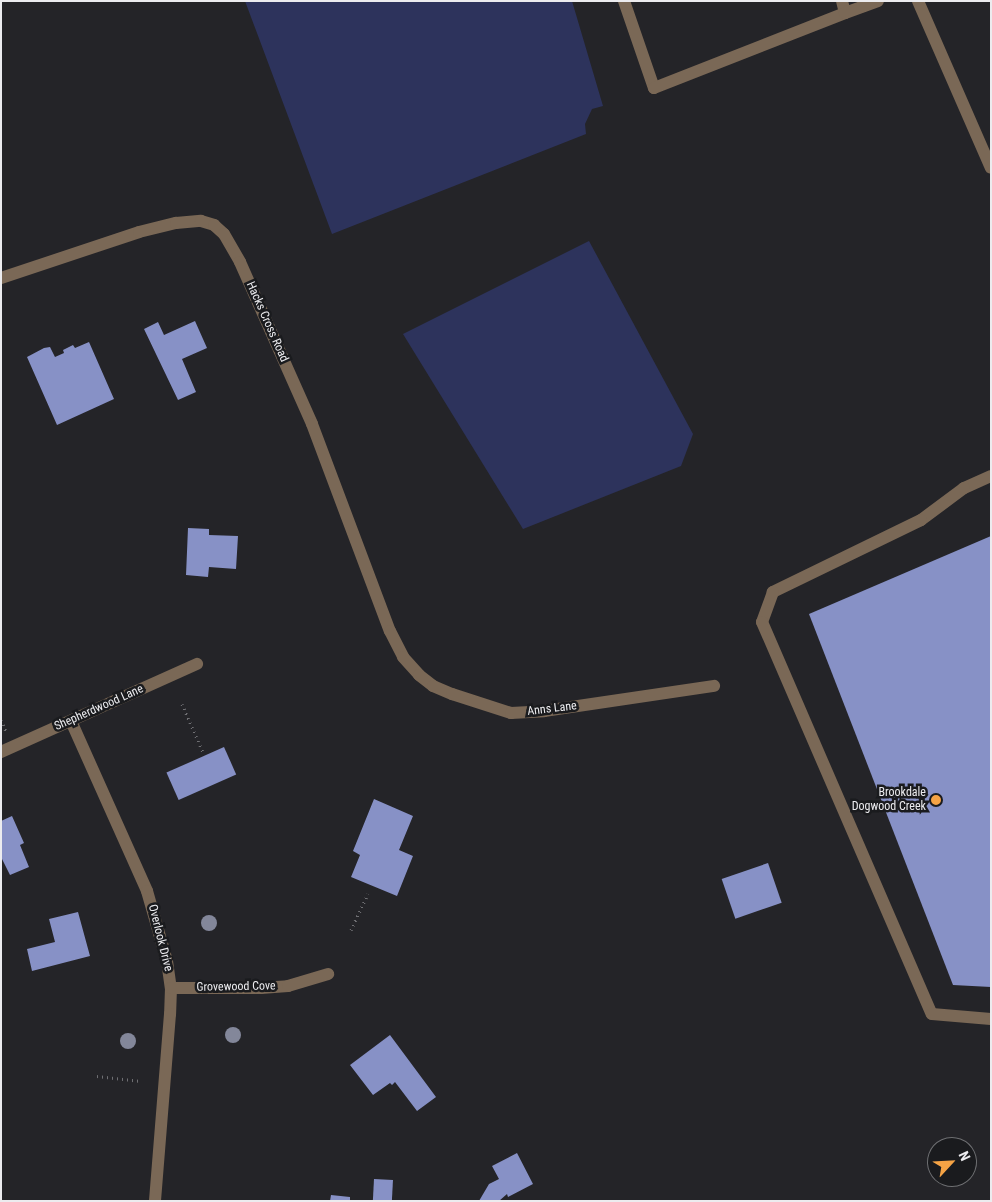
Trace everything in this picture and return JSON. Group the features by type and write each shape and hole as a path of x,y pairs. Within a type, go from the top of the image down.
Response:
{"street":[{"path":"624,1 654,88 843,7 878,1"},
{"path":"918,1 991,168"},
{"name":"Hacks Cross Road","path":"1,278 140,232 176,223 201,221 214,225 224,234 240,262 312,424 390,631"},
{"path":"991,476 964,488 921,520 773,592 762,622 932,1014 991,1019"},
{"name":"Anns Lane","path":"390,631 403,657 419,675 433,686 452,694 512,712 544,711 714,686"},
{"name":"Shepherdwood Lane","path":"1,752 197,664"},
{"name":"Overlook Drive","path":"71,720 147,891 162,938 171,988 155,1201"},
{"name":"Grovewood Cove","path":"171,988 270,987 309,981 328,974"}],"path":[{"path":"182,704 203,752"},
{"path":"1,720 6,732"},
{"path":"351,930 368,894"},
{"path":"97,1076 141,1081"}],"shaded area":[{"path":"245,1 572,1 603,106 592,109 585,124 586,134 332,234"},
{"path":"589,241 693,434 681,466 523,529 403,334"}],"building":[{"path":"195,321 207,348 182,359 196,392 178,400 144,329 158,322 164,335"},
{"path":"89,342 114,399 57,425 27,357 50,347 55,357 64,353 63,350 73,345 75,348"},
{"path":"188,528 209,529 209,535 238,536 236,569 209,567 208,577 186,575"},
{"name":"Brookdale Dogwood Creek","path":"991,536 991,987 953,985 809,614"},
{"path":"224,747 236,774 179,800 166,773"},
{"path":"374,799 413,816 399,850 413,856 397,896 351,877 360,855 353,851"},
{"path":"12,816 24,843 20,845 29,867 10,875 1,857 1,821"},
{"path":"768,863 782,903 735,919 722,879"},
{"path":"78,912 90,956 32,971 27,949 55,942 49,919"},
{"path":"390,1035 436,1097 417,1111 395,1082 392,1085 390,1083 373,1095 350,1065"},
{"path":"517,1153 533,1184 508,1197 507,1194 499,1201 479,1201 489,1184 499,1179 492,1166"},
{"path":"374,1179 393,1180 392,1201 373,1201"},
{"path":"331,1195 350,1197 350,1201 330,1201"}],"place":[{"name":"Brookdale Dogwood Creek","path":"936,800"}]}
